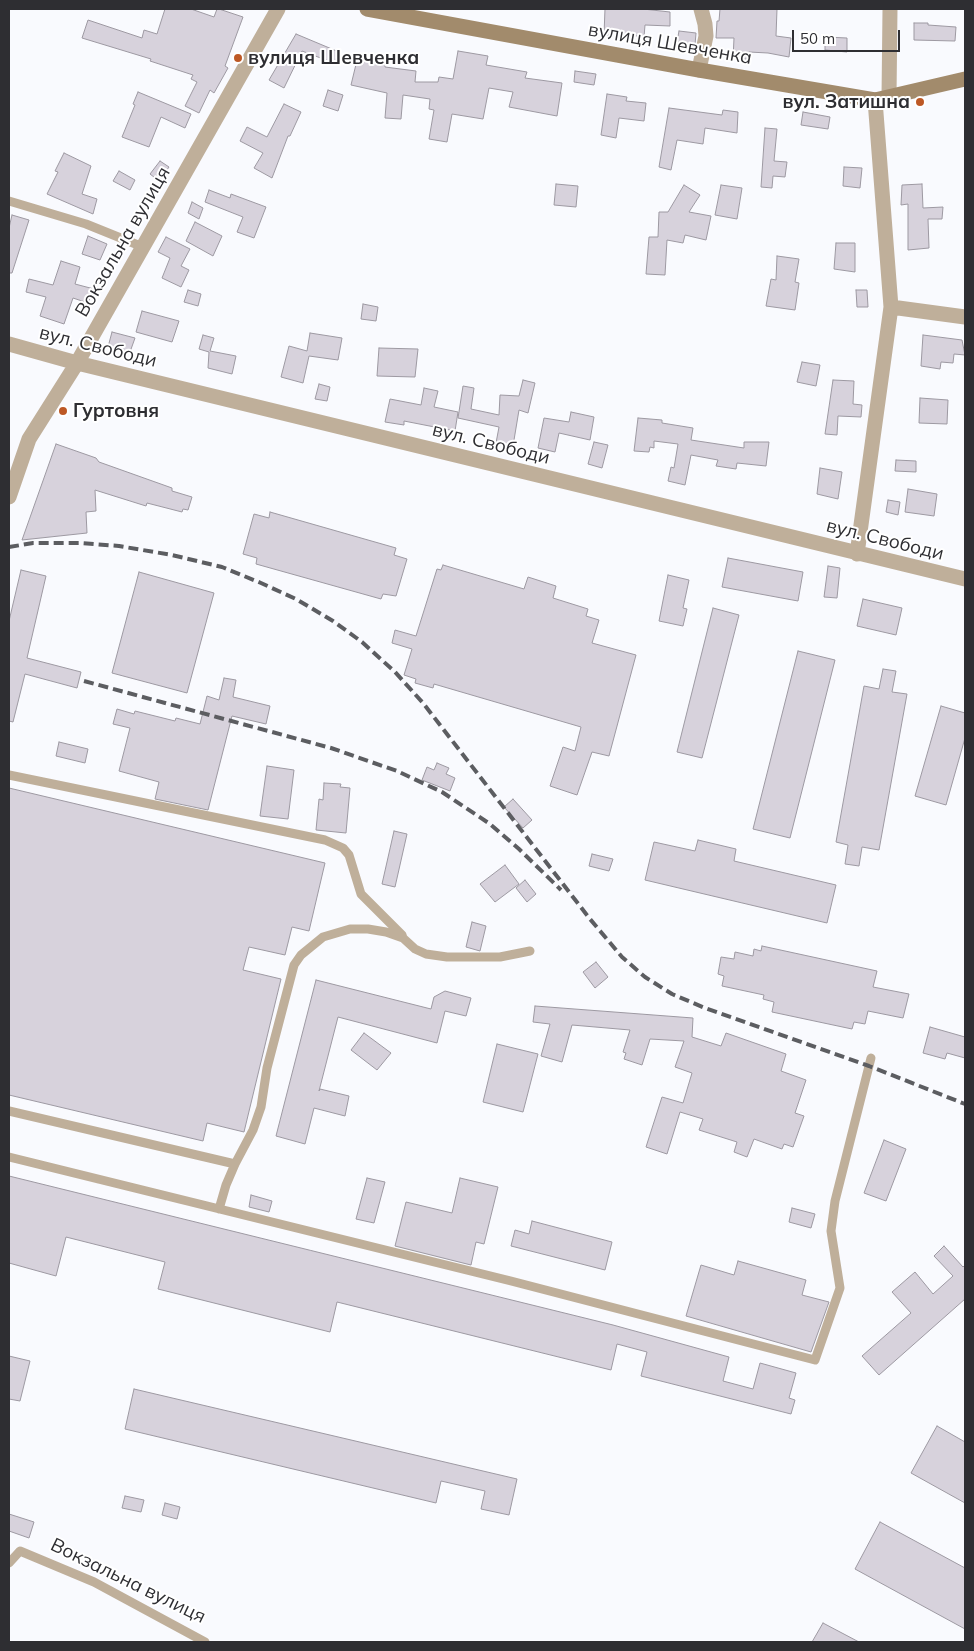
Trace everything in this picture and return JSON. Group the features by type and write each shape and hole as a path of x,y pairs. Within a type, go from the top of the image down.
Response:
{"street":[{"name":"Вокзальна вулиця","path":"9,497 29,439 77,363 278,9"},
{"name":"вулиця Шевченка","path":"367,9 406,12 699,70 882,98 965,79"},
{"path":"699,70 706,36 701,9"},
{"path":"857,554 891,307 882,98 890,9"},
{"path":"891,307 965,317"},
{"name":"вул. Свободи","path":"9,344 77,363 965,579"}],"lane":[{"path":"9,201 86,224 143,247"},
{"path":"9,775 308,836 336,844 343,848 349,856 361,894 402,934 403,938"},
{"path":"219,1210 235,1164 253,1130 261,1107 268,1068 294,965 301,955 322,937 350,929 386,932 403,938 416,949 426,954 436,956 500,957 530,951"},
{"path":"9,1157 520,1284 815,1360 840,1288 831,1231 835,1201 871,1058"},
{"path":"9,1110 235,1164"},
{"name":"Вокзальна вулиця","path":"9,1563 20,1551 94,1582 205,1642"}],"building":[{"path":"165,9 191,9 214,17 217,9 219,9 243,17 225,66 228,68 214,93 210,90 199,113 185,106 197,82 191,79 193,75 150,61 151,59 82,38 88,20 142,38 144,30 157,34"},
{"path":"605,9 643,9 670,12 670,26 645,25 644,37 622,34 622,36 604,35"},
{"path":"720,9 777,9 776,36 791,38 789,57 749,52 749,59 733,59 734,38 716,38"},
{"path":"914,23 956,27 955,41 914,40"},
{"path":"679,31 696,33 695,45 677,42"},
{"path":"296,34 339,52 334,63 302,51 284,88 269,80"},
{"path":"825,37 847,38 847,52 825,50"},
{"path":"458,51 488,56 486,65 527,72 525,78 562,83 557,116 509,107 513,92 489,88 483,119 452,114 447,142 429,139 434,110 429,109 430,99 403,95 401,119 385,118 387,93 351,85 358,56 385,60 385,67 416,71 415,82 438,82 439,77 453,79"},
{"path":"575,71 596,74 594,85 574,82"},
{"path":"328,90 343,95 338,111 323,106"},
{"path":"138,92 191,114 185,128 161,117 149,147 122,137 135,105 133,104"},
{"path":"607,94 627,97 626,101 646,103 644,121 619,118 616,138 601,135"},
{"path":"284,104 301,112 290,136 288,136 272,178 254,168 263,153 240,141 247,127 267,137"},
{"path":"669,108 722,115 723,110 738,112 737,133 705,128 703,144 677,140 671,170 659,167"},
{"path":"803,112 830,117 828,129 801,125"},
{"path":"765,128 777,129 774,161 787,162 785,177 773,176 772,188 761,187"},
{"path":"64,153 91,166 82,194 97,199 93,214 47,194 58,172 55,171"},
{"path":"160,161 169,167 159,181 150,174"},
{"path":"844,167 862,168 860,188 843,186"},
{"path":"119,171 135,180 130,190 113,181"},
{"path":"556,184 578,186 576,207 554,205"},
{"path":"922,184 923,208 943,207 942,219 928,219 929,248 908,250 908,204 901,205 902,185"},
{"path":"684,185 700,195 689,212 711,216 706,240 685,235 683,243 667,240 665,275 646,274 649,237 658,237 659,212 668,212"},
{"path":"721,185 742,188 737,219 715,215"},
{"path":"209,190 230,198 231,194 266,207 254,238 237,232 243,217 205,202"},
{"path":"192,202 203,208 199,219 188,213"},
{"path":"12,215 29,220 12,273 9,273 9,228"},
{"path":"195,222 222,236 213,256 186,241"},
{"path":"88,236 107,244 100,260 82,254"},
{"path":"166,237 190,249 181,266 189,270 181,287 162,278 170,258 158,252"},
{"path":"836,243 855,243 855,272 834,269"},
{"path":"777,256 799,259 795,282 799,283 795,310 766,306 771,279 776,280"},
{"path":"61,261 80,267 75,284 94,289 88,303 73,298 64,324 40,316 46,297 26,292 29,279 53,285"},
{"path":"188,290 201,294 198,306 184,302"},
{"path":"856,290 867,290 868,307 857,307"},
{"path":"363,304 378,307 376,321 361,319"},
{"path":"142,311 179,321 172,342 136,332"},
{"path":"112,332 135,338 130,352 108,347"},
{"path":"310,333 342,338 338,360 309,356 303,383 281,377 289,346 307,351"},
{"path":"203,335 214,338 210,351 236,356 232,374 208,368 209,352 199,349"},
{"path":"923,335 962,340 965,355 954,354 953,363 941,362 940,369 921,366"},
{"path":"379,348 418,349 415,377 377,376"},
{"path":"802,362 820,365 816,386 797,382"},
{"path":"523,380 535,383 528,413 519,410 513,446 496,443 499,427 458,418 463,386 474,388 471,409 499,415 500,395 519,396"},
{"path":"833,380 854,381 853,404 862,405 861,417 838,416 837,435 825,434"},
{"path":"319,384 330,387 327,401 315,399"},
{"path":"424,388 438,391 434,407 458,412 455,431 404,421 404,425 385,422 390,399 421,405"},
{"path":"920,398 948,400 947,424 919,423"},
{"path":"571,412 594,417 590,440 559,433 555,452 538,448 544,418 569,422"},
{"path":"638,418 662,420 662,423 693,428 691,440 744,448 744,442 769,442 766,466 737,463 736,469 716,466 718,460 691,455 685,485 668,481 671,467 674,468 678,444 654,441 654,448 650,447 649,452 634,451"},
{"path":"594,442 608,445 602,468 588,464"},
{"path":"56,444 96,458 99,462 172,488 172,491 192,497 188,510 183,509 182,512 147,503 146,506 95,490 96,511 86,512 87,533 22,540"},
{"path":"896,460 916,461 916,472 895,471"},
{"path":"820,468 842,472 838,499 817,494"},
{"path":"908,489 937,494 934,516 905,512"},
{"path":"888,500 900,502 898,515 886,512"},
{"path":"270,512 396,548 394,555 407,559 396,596 383,594 381,599 256,564 257,558 243,554 254,514 269,518"},
{"path":"728,558 803,572 798,601 722,587"},
{"path":"443,565 524,589 528,577 556,586 553,598 588,609 586,616 599,620 592,643 636,655 609,756 592,752 577,795 550,786 563,747 575,751 581,727 434,684 433,688 415,683 416,679 404,675 412,649 392,643 395,630 416,636 437,569 441,570"},
{"path":"828,566 840,568 837,598 824,597"},
{"path":"21,570 46,576 27,658 81,672 77,688 25,674 13,722 9,721 9,621"},
{"path":"139,572 214,593 187,693 112,673"},
{"path":"668,575 689,580 683,608 687,609 683,626 659,621"},
{"path":"863,599 902,608 896,635 857,626"},
{"path":"713,608 739,615 702,758 677,752"},
{"path":"798,651 835,660 790,838 753,829"},
{"path":"883,669 896,671 892,692 907,694 879,850 862,847 859,866 845,864 848,845 836,842 864,686 879,689"},
{"path":"224,678 236,680 233,697 270,706 266,724 232,716 208,810 155,799 159,782 119,771 130,728 113,724 117,709 134,714 135,711 175,721 176,718 200,724 207,696 219,700"},
{"path":"941,706 965,713 965,738 946,805 915,796"},
{"path":"59,742 88,749 85,763 56,756"},
{"path":"437,763 449,768 446,774 455,778 450,791 422,780 427,767 434,770"},
{"path":"267,766 294,770 288,819 260,816"},
{"path":"324,783 341,784 340,787 350,788 346,833 316,830 319,799 323,800"},
{"path":"9,788 325,863 309,931 292,927 285,955 249,947 243,970 281,979 244,1132 207,1123 203,1141 9,1095"},
{"path":"513,799 532,820 523,828 504,807"},
{"path":"394,831 407,834 395,887 382,884"},
{"path":"698,840 736,849 734,861 836,885 827,923 645,880 654,842 695,851"},
{"path":"592,854 613,859 609,871 589,866"},
{"path":"505,865 519,884 495,902 480,884"},
{"path":"525,880 536,894 527,902 516,888"},
{"path":"472,922 486,926 480,951 466,947"},
{"path":"762,946 877,971 873,987 909,994 903,1018 868,1011 865,1024 854,1022 852,1029 772,1012 774,1002 763,999 764,995 722,986 724,976 718,974 721,957 734,959 735,952 753,956 754,949 761,951"},
{"path":"596,962 608,977 595,988 583,972"},
{"path":"316,980 431,1009 434,997 445,991 471,998 466,1016 445,1011 437,1043 338,1017 319,1091 320,1089 349,1096 345,1116 314,1108 305,1144 276,1136"},
{"path":"535,1006 693,1018 692,1037 721,1046 726,1033 786,1054 781,1071 806,1080 795,1113 804,1116 793,1147 784,1144 782,1149 754,1139 747,1157 734,1152 737,1142 699,1130 703,1119 680,1112 667,1154 646,1147 662,1097 683,1103 692,1073 675,1067 684,1041 650,1039 642,1065 624,1059 626,1053 623,1052 630,1030 572,1025 562,1062 541,1056 550,1024 533,1022"},
{"path":"930,1027 965,1037 965,1058 947,1053 945,1059 923,1053"},
{"path":"364,1033 391,1053 377,1070 351,1050"},
{"path":"497,1044 538,1054 523,1112 483,1102"},
{"path":"884,1140 906,1149 886,1201 864,1193"},
{"path":"9,1176 613,1325 729,1357 723,1381 753,1389 760,1363 796,1373 789,1398 795,1400 791,1414 641,1376 647,1352 617,1344 611,1370 337,1302 330,1332 158,1289 165,1262 66,1237 56,1276 9,1263"},
{"path":"367,1178 385,1182 374,1223 356,1219"},
{"path":"460,1178 498,1187 484,1244 476,1242 471,1265 395,1246 406,1202 452,1213"},
{"path":"251,1195 272,1201 269,1212 249,1207"},
{"path":"792,1208 815,1214 811,1228 789,1222"},
{"path":"532,1221 612,1242 605,1270 511,1246 515,1230 529,1234"},
{"path":"944,1246 963,1267 965,1265 965,1299 879,1375 862,1356 911,1313 892,1292 915,1272 933,1294 953,1276 934,1256"},
{"path":"738,1261 806,1280 802,1295 829,1302 811,1352 686,1316 701,1265 734,1275"},
{"path":"9,1356 30,1361 20,1401 9,1399"},
{"path":"134,1389 517,1479 509,1515 481,1509 485,1491 441,1481 436,1503 125,1429"},
{"path":"937,1426 965,1442 965,1503 911,1473"},
{"path":"125,1496 144,1500 141,1512 122,1508"},
{"path":"165,1503 180,1507 177,1519 162,1515"},
{"path":"9,1514 34,1522 29,1538 9,1531"},
{"path":"880,1522 965,1568 965,1629 855,1569"},
{"path":"823,1623 859,1642 812,1642"}],"railway":[{"path":"9,547 33,543 79,543 119,546 172,555 222,567 296,599 333,621 362,642 395,672 423,703 590,919 622,957 645,977 672,994 705,1008 869,1066 965,1104"},
{"path":"84,681 331,748 397,771 442,792 490,824 561,890"}],"place":[{"name":"вулиця Шевченка","path":"238,58"},
{"name":"вул. Затишна","path":"920,102"},
{"name":"Гуртовня","path":"63,411"}]}
